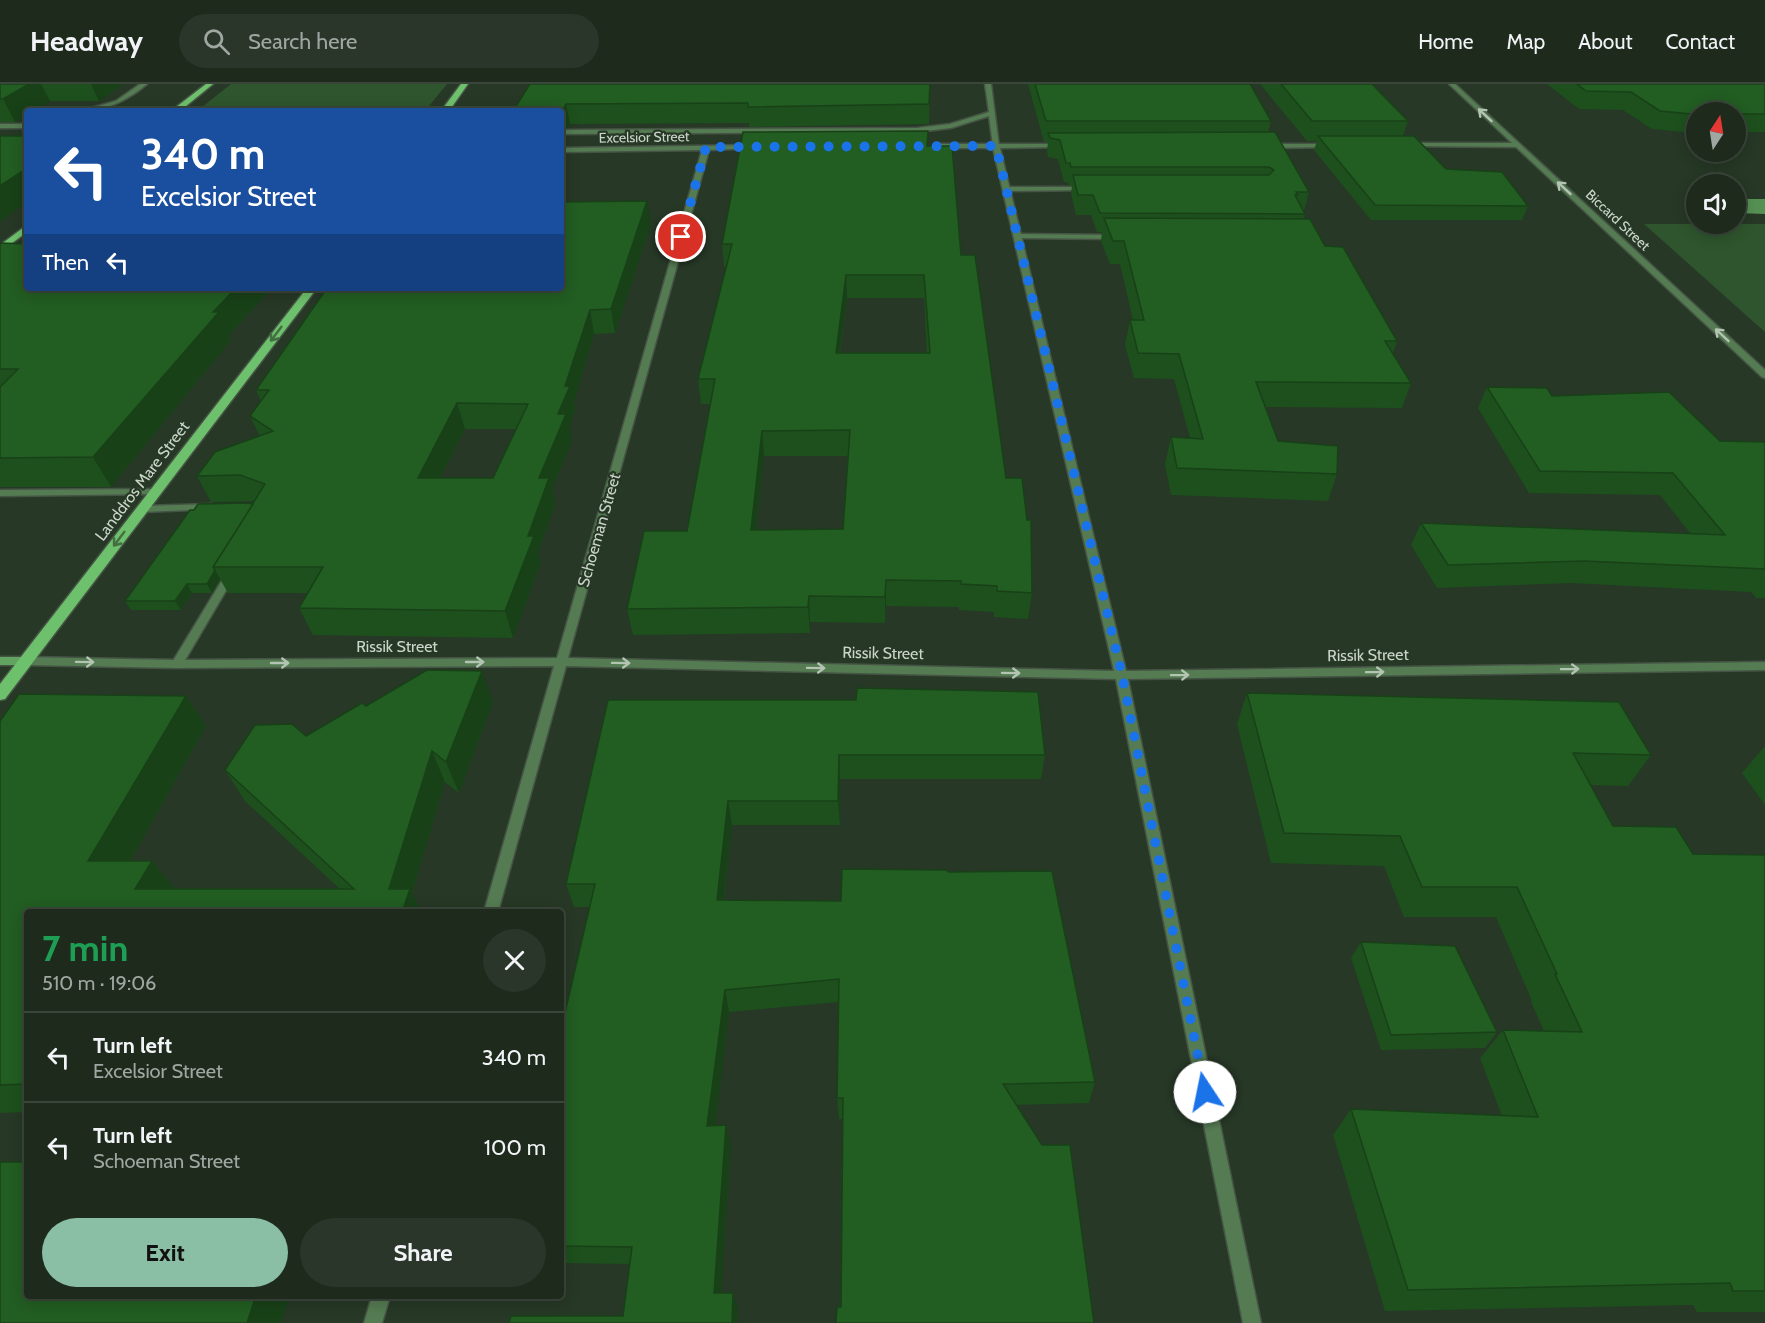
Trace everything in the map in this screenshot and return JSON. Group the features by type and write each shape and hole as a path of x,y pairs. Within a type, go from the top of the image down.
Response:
{"main road":[{"path":"179,108 210,84"},
{"path":"448,108 465,84"},
{"path":"0,249 24,230"},
{"name":"Landdros Mare Street","path":"0,695 310,291"},
{"name":"Rissik Street","path":"0,661 26,661"}],"street":[{"path":"95,108 118,102 144,84"},
{"path":"988,84 996,146 1122,675 1252,1323"},
{"name":"Biccard Street","path":"1452,84 1765,375"},
{"path":"564,132 917,130 951,126 992,112"},
{"path":"0,126 24,126"},
{"name":"Schoeman Street","path":"492,909 712,132"},
{"path":"1400,146 1518,145"},
{"path":"927,146 1068,146"},
{"path":"1257,146 1341,146"},
{"name":"Excelsior Street","path":"564,150 764,147"},
{"path":"1006,189 1099,189"},
{"path":"1018,236 1125,237"},
{"path":"0,493 156,492"},
{"path":"142,509 220,507"},
{"path":"177,664 237,564"},
{"name":"Rissik Street","path":"26,661 177,664 563,662 1122,675 1765,666"},
{"path":"373,1323 380,1299"}],"shaded area":[{"path":"231,84 447,84 427,108 201,108"},
{"path":"1746,199 1765,199 1765,214 1746,213"},
{"path":"1644,224 1686,224 1686,234 1746,234 1746,224 1765,224 1765,332"}],"building":[{"path":"0,84 29,84 3,99 0,99"},
{"path":"530,84 930,84 929,104 748,107 748,103 566,104 564,108 515,108"},
{"path":"1035,84 1250,84 1271,121 1046,121"},
{"path":"1281,84 1372,84 1408,121 1312,121"},
{"path":"1577,84 1765,84 1765,114 1746,114 1746,102 1686,102 1686,113 1660,111 1631,92 1586,91"},
{"path":"928,131 927,146 952,146 961,255 975,255 1006,478 1022,478 1027,520 1031,520 1032,593 997,591 997,586 961,584 961,581 886,580 885,597 809,596 808,607 627,609 644,531 687,531 715,379 698,379 732,244 722,244 743,132","holes":["846,275 924,275 930,353 836,353","850,430 843,529 751,530 762,431"]},
{"path":"1275,132 1309,192 1296,192 1298,195 1295,195 1305,214 1100,213 1093,195 1078,195 1073,175 1269,175 1274,170 1269,167 1071,167 1070,163 1066,163 1060,140 1050,138 1048,133"},
{"path":"0,136 24,136 24,170 0,186"},
{"path":"1318,136 1414,136 1446,169 1502,172 1528,206 1375,205"},
{"path":"647,201 611,309 590,310 565,386 570,386 558,414 566,414 539,478 549,478 528,536 534,536 505,611 299,608 323,567 213,567 265,484 240,475 197,476 215,452 273,431 250,416 269,390 256,390 325,291 564,291 564,202","holes":["457,403 528,404 493,478 418,478"]},
{"path":"1104,218 1310,219 1325,246 1343,247 1397,341 1385,341 1411,383 1256,382 1278,441 1338,446 1337,474 1177,468 1171,437 1203,439 1179,354 1138,353 1130,320 1144,320 1124,241 1113,241"},
{"path":"0,243 24,244 24,291 233,291 213,312 219,312 93,457 0,458 0,387 18,369 0,369"},
{"path":"1487,387 1547,388 1552,396 1669,392 1720,441 1765,442 1765,569 1584,561 1448,565 1421,523 1725,535 1673,473 1540,471"},
{"path":"198,504 253,504 213,567 215,570 207,584 187,584 175,601 125,601 190,510 194,510"},
{"path":"427,670 482,671 446,762 432,751 389,889 410,889 403,909 24,909 24,1084 0,1085 0,721 19,694 186,696 88,861 152,861 135,889 354,889 225,770 255,725 292,724 306,736 362,703 366,706"},
{"path":"857,688 1038,692 1045,755 839,755 838,801 728,801 717,900 841,901 842,869 946,870 949,872 1052,871 1095,1082 1003,1084 1042,1145 1070,1145 1094,1323 836,1323 837,1307 841,1307 843,1098 837,1098 839,979 725,990 707,1126 726,1125 714,1293 733,1293 732,1323 509,1323 511,1316 623,1316 632,1247 564,1246 564,1017 595,884 566,884 608,700 856,700"},
{"path":"1247,693 1619,702 1651,755 1573,753 1613,826 1676,827 1693,854 1765,855 1765,1291 1733,1291 1730,1283 1408,1290 1351,1109 1538,1117 1503,1030 1582,1032 1517,887 1422,887 1400,836 1284,833"},
{"path":"1361,942 1455,946 1497,1032 1391,1035"},
{"path":"0,1162 24,1162 24,1299 255,1299 247,1323 0,1323"}],"route":[{"path":"681,237 706,147 996,146 1122,675 1205,1092"}]}
